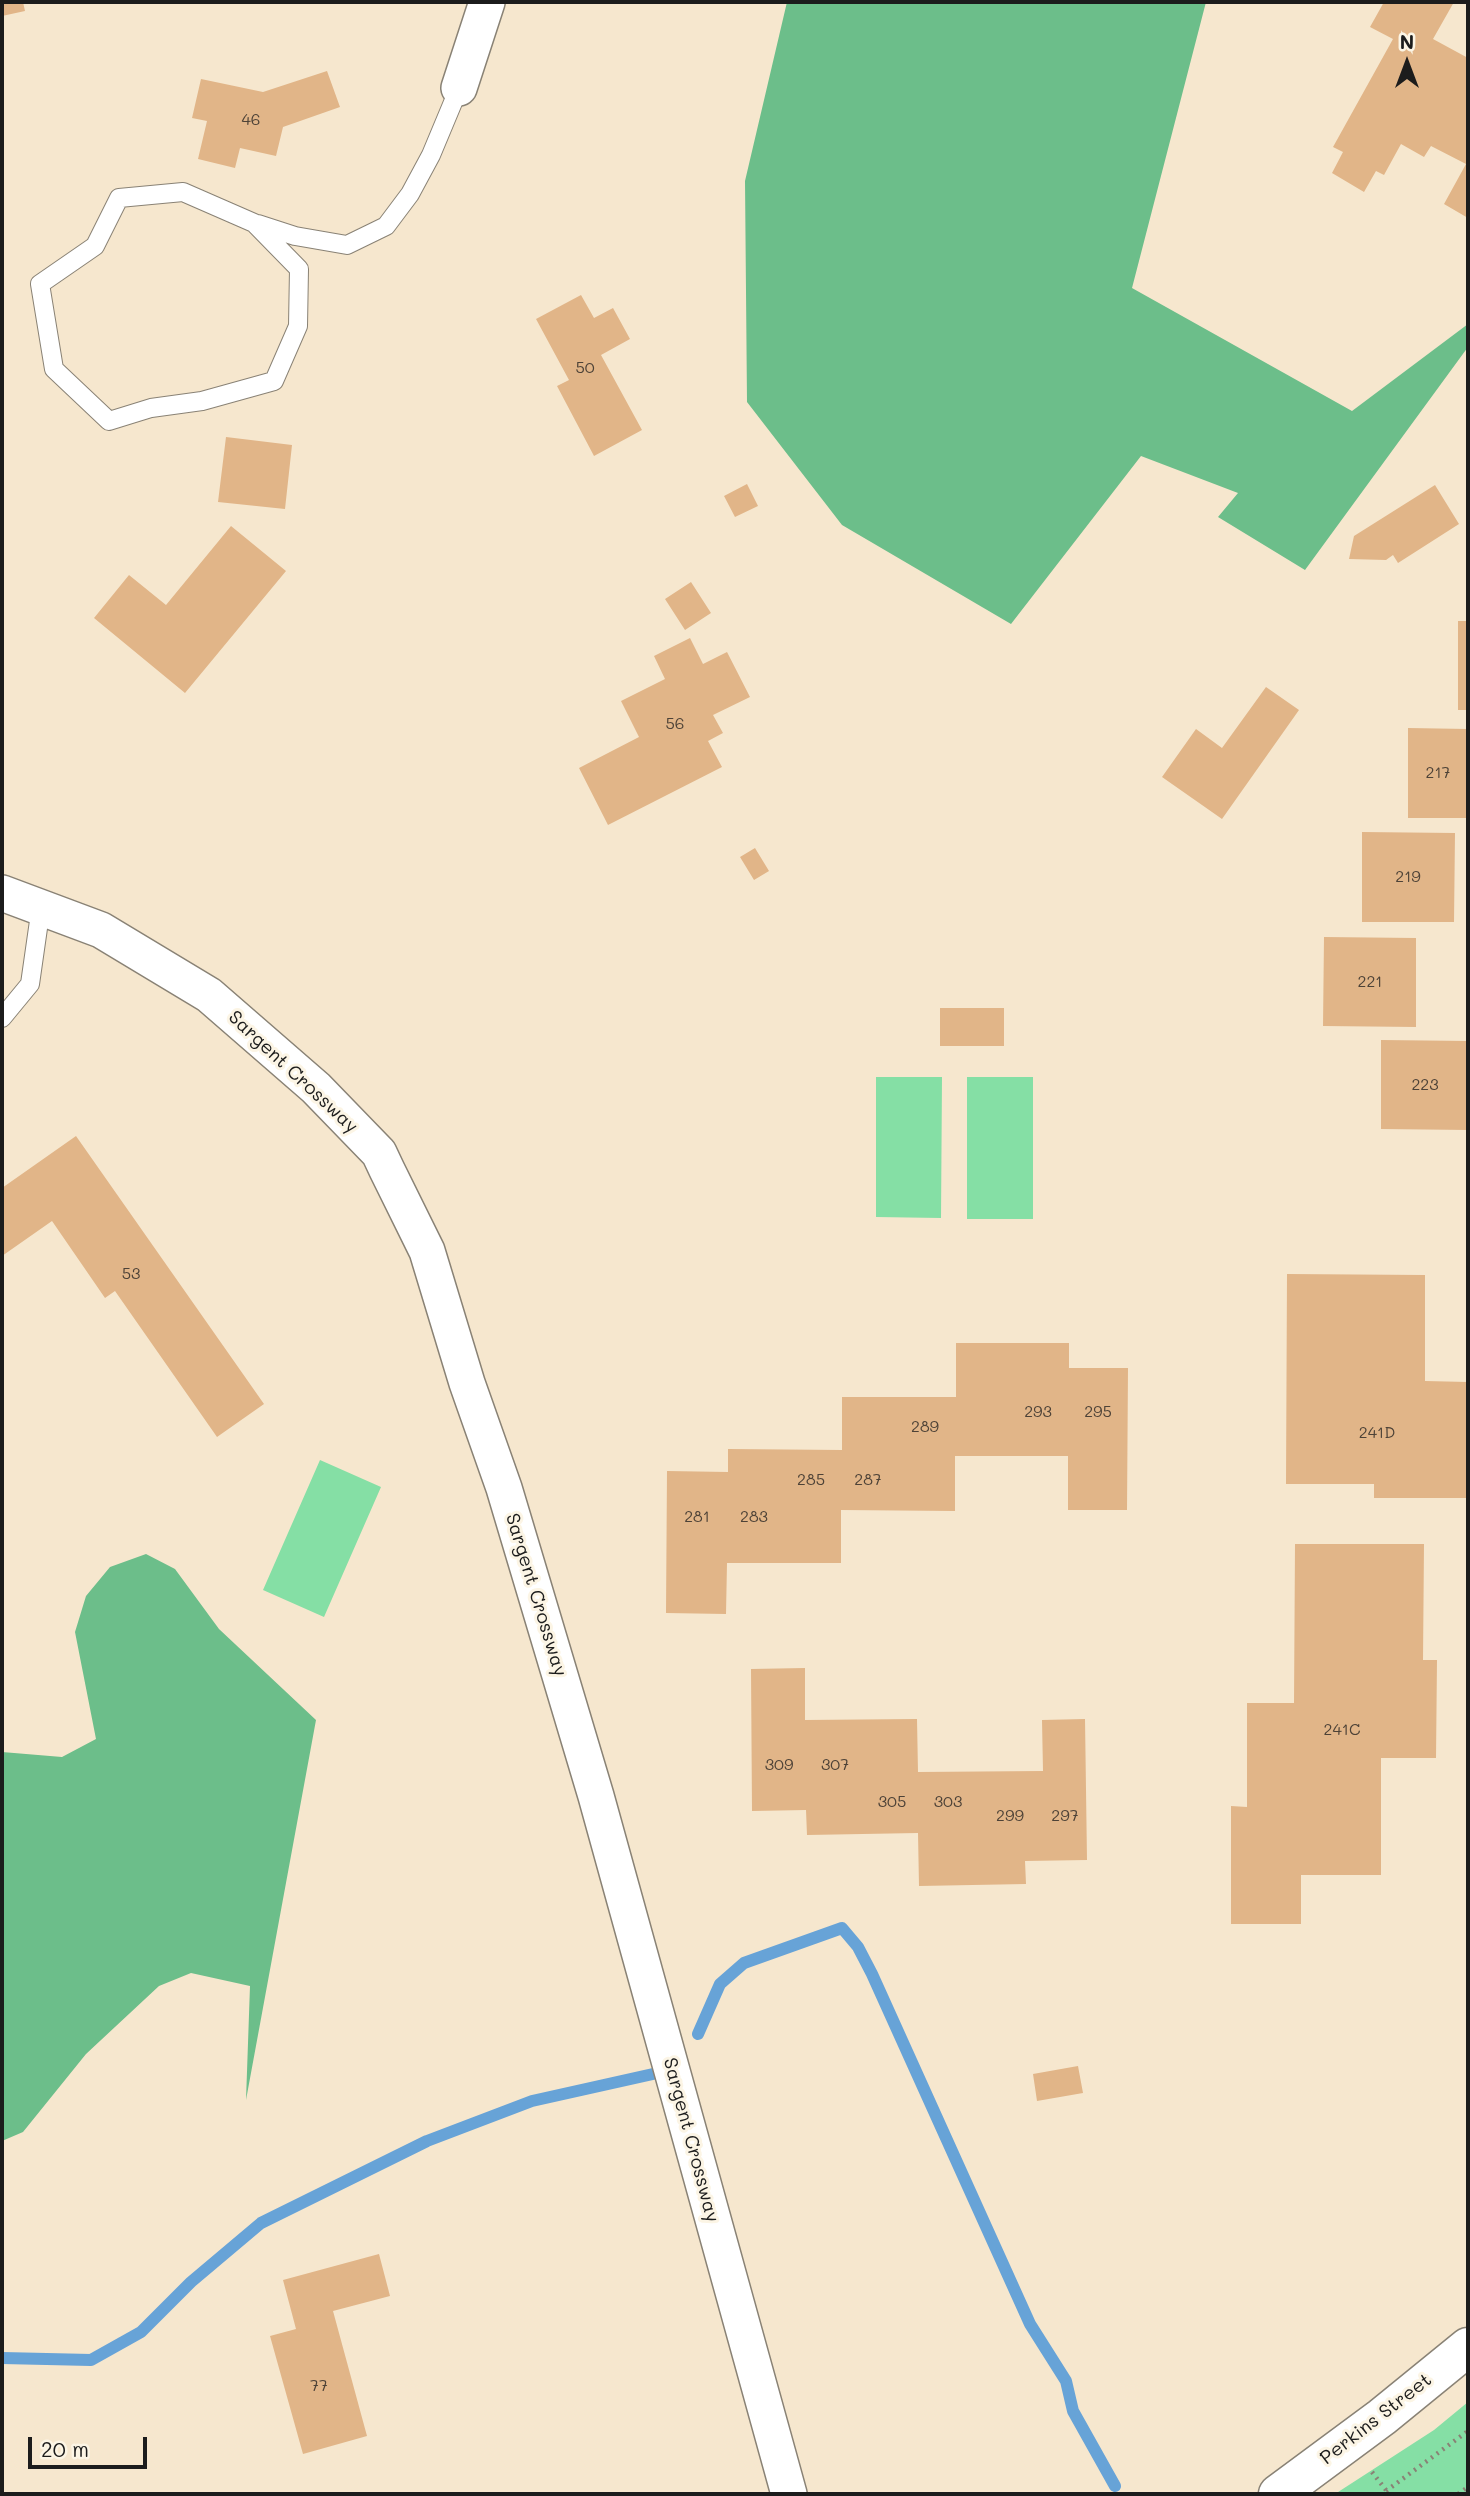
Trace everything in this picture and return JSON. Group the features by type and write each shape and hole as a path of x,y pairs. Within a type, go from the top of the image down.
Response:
{"main road":[{"name":"Perkins Street","path":"1271,2492 1382,2417 1468,2347"}],"street":[{"path":"459,89 487,2"},
{"name":"Sargent Crossway","path":"2,893 101,930 209,995 316,1088 379,1153 427,1251 467,1383 504,1489 596,1797 789,2494"}],"lane":[{"path":"254,223 299,269 298,326 274,381 202,401 151,408 109,421 54,369 40,284 96,246 119,198 183,192 254,223 295,236 347,245 386,226 410,194 431,155 459,89"},
{"path":"2,1018 30,984 41,907"}],"path":[{"path":"1366,2464 1387,2492 1468,2431"},
{"path":"1458,2494 1468,2487"}],"green space":[{"path":"787,2 1206,2 1132,288 1352,411 1468,324 1468,347 1305,570 1218,517 1238,493 1141,456 1011,624 842,525 747,402 745,181"},
{"path":"876,1077 942,1077 941,1218 876,1217"},
{"path":"967,1077 1033,1077 1033,1219 967,1219"},
{"path":"320,1460 381,1487 324,1617 263,1590"},
{"path":"146,1554 175,1569 219,1629 316,1720 246,2100 250,1986 191,1973 159,1986 86,2054 23,2132 2,2141 2,1752 62,1757 96,1739 75,1632 86,1596 110,1567"},
{"path":"1468,2402 1468,2494 1335,2494 1434,2430"}],"building":[{"path":"2,2 23,2 25,11 2,16"},
{"path":"1384,2 1454,2 1433,39 1468,58 1468,218 1444,204 1466,164 1431,146 1424,157 1401,144 1384,175 1376,171 1364,192 1332,173 1343,152 1333,147 1393,39 1370,27"},
{"path":"327,71 340,107 283,127 276,156 240,148 235,168 198,159 207,121 192,118 201,79 263,92"},
{"path":"581,295 594,318 613,308 630,339 601,355 642,430 594,456 557,386 569,380 536,319"},
{"path":"226,437 292,445 285,509 218,502"},
{"path":"747,484 758,506 735,517 724,496"},
{"path":"1435,485 1459,524 1398,563 1393,555 1386,560 1349,559 1354,536"},
{"path":"231,526 286,571 185,693 94,618 129,575 166,605"},
{"path":"691,582 711,613 685,630 665,599"},
{"path":"1458,621 1468,621 1468,710 1458,710"},
{"path":"690,638 703,664 727,652 750,697 713,715 723,733 708,741 722,767 608,825 579,768 639,737 621,701 665,679 654,656"},
{"path":"1266,687 1299,710 1222,819 1162,777 1196,729 1222,748"},
{"path":"1408,728 1468,729 1468,818 1408,818"},
{"path":"1362,832 1455,833 1454,922 1362,922"},
{"path":"755,848 769,871 754,880 740,857"},
{"path":"1324,937 1416,938 1416,1027 1323,1026"},
{"path":"940,1008 1004,1008 1004,1046 940,1046"},
{"path":"1381,1040 1468,1041 1468,1130 1381,1129"},
{"path":"76,1136 264,1404 217,1437 115,1291 105,1298 52,1221 2,1256 2,1188"},
{"path":"1287,1274 1425,1275 1425,1381 1468,1382 1468,1498 1374,1498 1374,1484 1286,1484"},
{"path":"956,1343 1069,1343 1069,1368 1128,1368 1127,1510 1068,1510 1068,1456 955,1456 955,1511 841,1510 841,1563 727,1563 726,1614 666,1613 667,1471 728,1472 728,1449 842,1450 842,1397 956,1397"},
{"path":"1295,1544 1424,1544 1423,1660 1437,1660 1436,1758 1381,1758 1381,1875 1301,1875 1301,1924 1231,1924 1231,1806 1247,1807 1247,1703 1294,1703"},
{"path":"805,1668 805,1720 917,1719 918,1772 1043,1771 1042,1720 1085,1719 1087,1860 1025,1861 1026,1884 919,1886 918,1833 807,1835 806,1810 752,1811 751,1669"},
{"path":"1078,2066 1083,2093 1037,2101 1033,2074"},
{"path":"379,2254 390,2296 333,2311 367,2436 303,2454 270,2336 296,2329 283,2280"}],"waterway":[{"path":"698,2034 720,1984 744,1963 842,1928 858,1947 872,1974 1030,2324 1066,2381 1073,2411 1115,2486"},
{"path":"2,2358 91,2360 141,2332 191,2282 261,2223 427,2141 532,2101 653,2074"}]}
